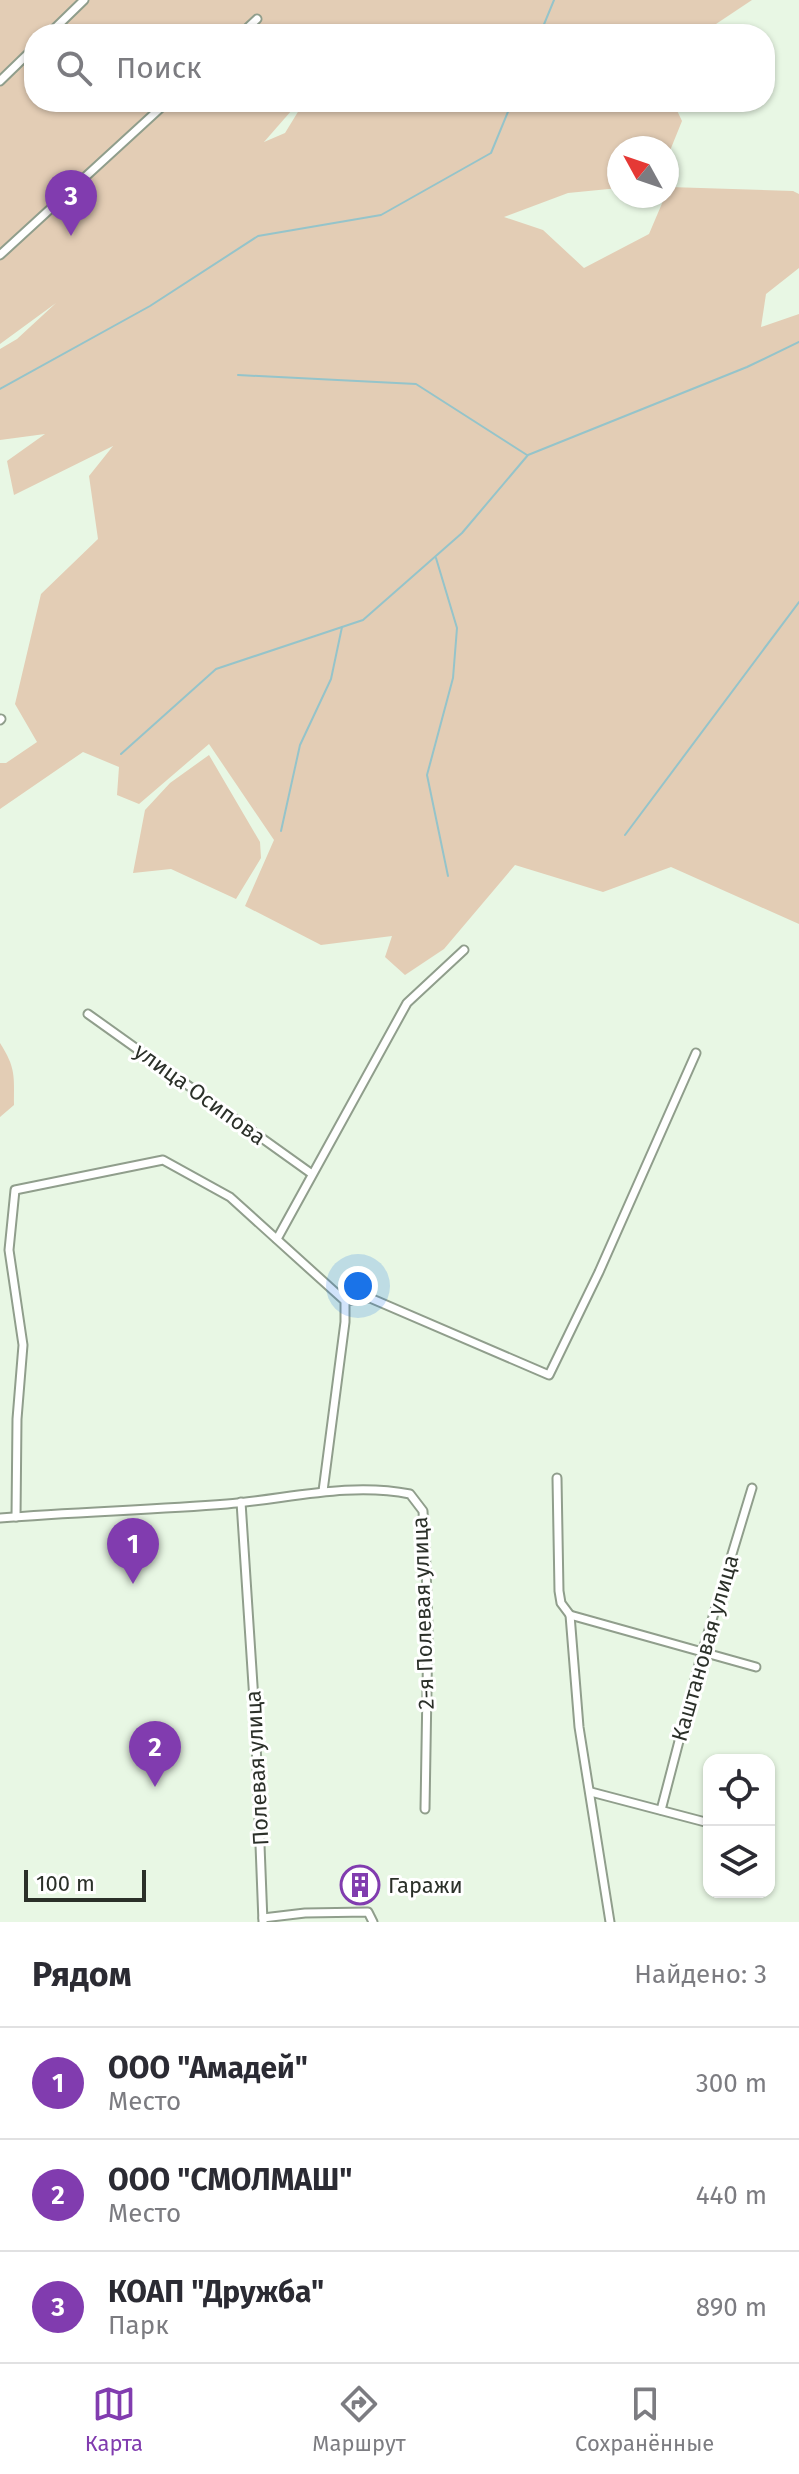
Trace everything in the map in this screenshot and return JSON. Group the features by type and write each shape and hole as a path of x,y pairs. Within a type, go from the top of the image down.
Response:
{"street":[{"path":"59,24 84,0"},
{"path":"252,24 257,19"},
{"path":"0,81 24,58"},
{"path":"0,255 156,112"},
{"path":"277,1239 407,1003 464,950"},
{"name":"улица Осипова","path":"88,1014 312,1174"},
{"path":"345,1301 370,1298 549,1375 599,1272 696,1053"},
{"path":"16,1517 17,1419 23,1345 9,1250 15,1190 163,1160 230,1197 345,1301 345,1322 323,1491"},
{"path":"557,1478 559,1591 561,1603 570,1615 579,1727 610,1922"},
{"name":"Каштановая улица","path":"661,1810 702,1653 752,1488"},
{"name":"2-я Полевая улица","path":"0,1518 241,1502 323,1491 380,1489 410,1494 423,1511 428,1628 425,1809"},
{"name":"Полевая улица","path":"241,1502 255,1716 263,1920 305,1913 368,1912 373,1922"},
{"path":"570,1615 756,1667"},
{"path":"591,1792 703,1821"}],"shaded area":[{"path":"0,0 752,0 716,24 24,24 24,112 290,112 264,142 285,133 298,112 678,112 682,121 676,136 607,136 607,189 568,193 504,217 543,230 584,268 649,234 660,208 679,208 679,187 793,191 799,194 799,268 766,294 761,327 799,314 799,924 671,867 603,892 515,865 444,949 405,975 385,957 392,936 321,945 245,906 274,840 209,744 139,804 117,795 119,767 83,752 0,809 0,763 6,763 37,742 15,704 41,594 98,539 89,476 113,446 14,495 7,461 45,434 0,440 0,349 17,339 56,303 0,344"},
{"path":"209,755 260,842 261,858 236,899 171,869 133,873 145,810 170,783"},
{"path":"0,1043 13,1072 14,1105 0,1117"}],"waterway":[{"path":"544,24 554,0"},
{"path":"0,389 150,306 258,236 381,215 491,153 508,112"},
{"path":"121,754 216,669 363,620 462,533 528,455 747,367 799,342"},
{"path":"238,375 416,384 527,455"},
{"path":"436,558 457,628 453,678 427,775 448,876"},
{"path":"625,835 799,602"},
{"path":"281,831 300,745 331,679 342,627"}],"place":[{"name":"КОАП \"Дружба\"","path":"71,236"},
{"name":"ООО \"Амадей\"","path":"133,1584"},
{"name":"ООО \"СМОЛМАШ\"","path":"155,1787"},
{"name":"Гаражи","path":"360,1885"}]}
